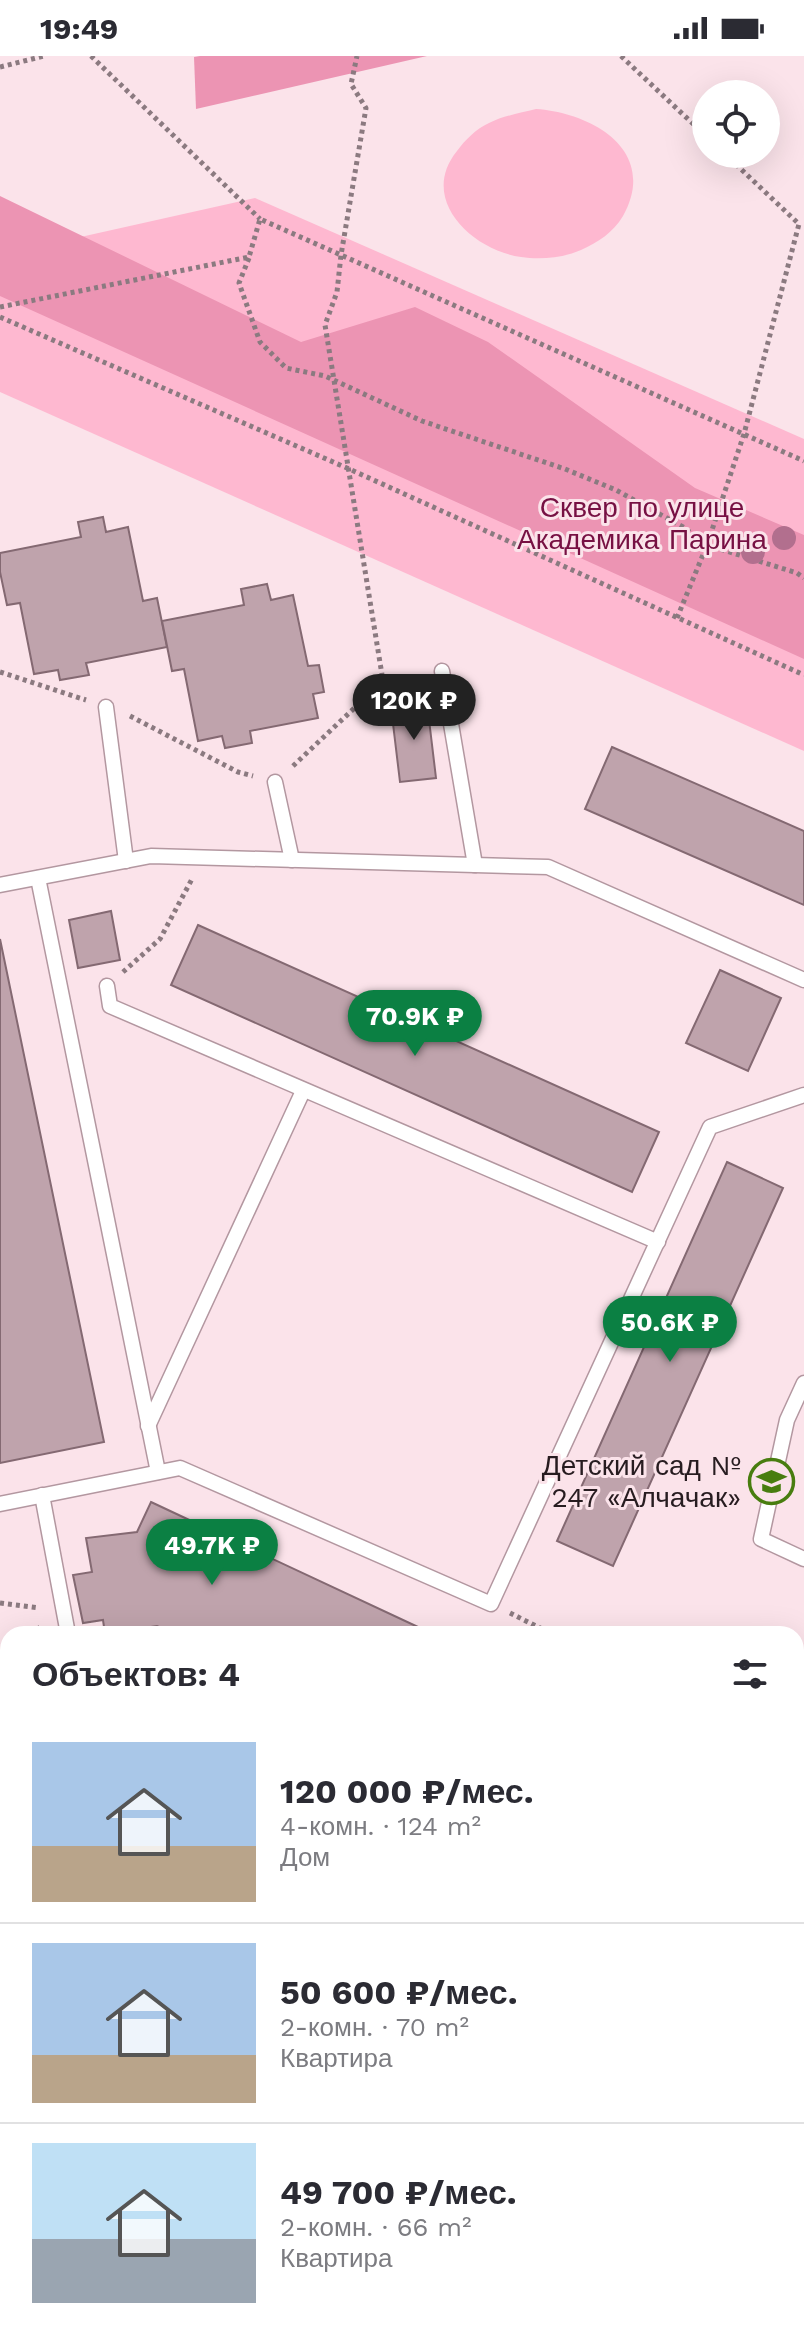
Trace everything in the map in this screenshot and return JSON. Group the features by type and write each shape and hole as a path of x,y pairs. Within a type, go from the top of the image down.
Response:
{"lane":[{"path":"442,671 475,865"},
{"path":"106,707 126,861"},
{"path":"275,782 292,860"},
{"path":"0,885 151,856 548,867 804,980"},
{"path":"38,878 158,1472"},
{"path":"107,986 110,1006 658,1242"},
{"path":"148,1426 303,1091"},
{"path":"0,1504 180,1468 491,1604 710,1127 804,1095"},
{"path":"804,1383 787,1420 761,1539 804,1559"},
{"path":"42,1495 67,1626"}],"path":[{"path":"0,67 44,56"},
{"path":"91,56 260,219 804,461"},
{"path":"0,672 126,714 238,772 275,782 383,681 325,325 337,292 366,108 351,84 357,56"},
{"path":"621,56 692,123"},
{"path":"677,618 707,545 744,434 802,224 740,168"},
{"path":"260,219 239,283 260,342 286,368 333,380 422,421 565,469 616,490 683,527 707,545 797,573 804,578"},
{"path":"0,307 249,257"},
{"path":"0,317 347,468 804,675"},
{"path":"107,986 160,939 204,858"},
{"path":"491,1604 536,1626"}],"green space":[{"path":"427,56 196,109 194,57"},
{"path":"536,109 579,118 598,127 626,155 633,172 632,193 615,227 581,250 551,258 521,257 485,244 456,219 447,204 444,187 447,169 460,147 475,132 500,118"},
{"path":"0,196 301,342 415,307 488,342 695,488 804,535 804,659 0,296"},
{"name":"Сквер по улице Академика Парина","path":"255,198 804,439 804,751 0,392 0,255"}],"building":[{"path":"103,517 106,532 128,527 143,601 157,598 167,647 86,663 89,675 60,680 58,670 34,674 20,603 7,605 0,572 0,553 81,537 78,522"},
{"path":"267,584 271,600 293,595 308,666 319,665 324,692 313,694 318,718 250,731 252,743 225,748 222,736 198,741 184,669 172,671 162,621 244,605 241,589"},
{"path":"427,703 436,778 400,782 391,707"},
{"path":"612,747 804,831 804,905 585,809"},
{"path":"111,911 120,960 78,968 69,920"},
{"path":"198,925 659,1132 632,1192 171,985"},
{"path":"0,939 104,1442 0,1463"},
{"path":"720,970 781,998 748,1071 686,1043"},
{"path":"727,1162 783,1188 613,1566 557,1541"},
{"path":"151,1502 416,1626 104,1626 103,1620 83,1623 73,1575 92,1572 86,1538 137,1532"}],"place":[{"name":"Детский сад № 247 «Алчачак»","path":"772,1481"}]}
